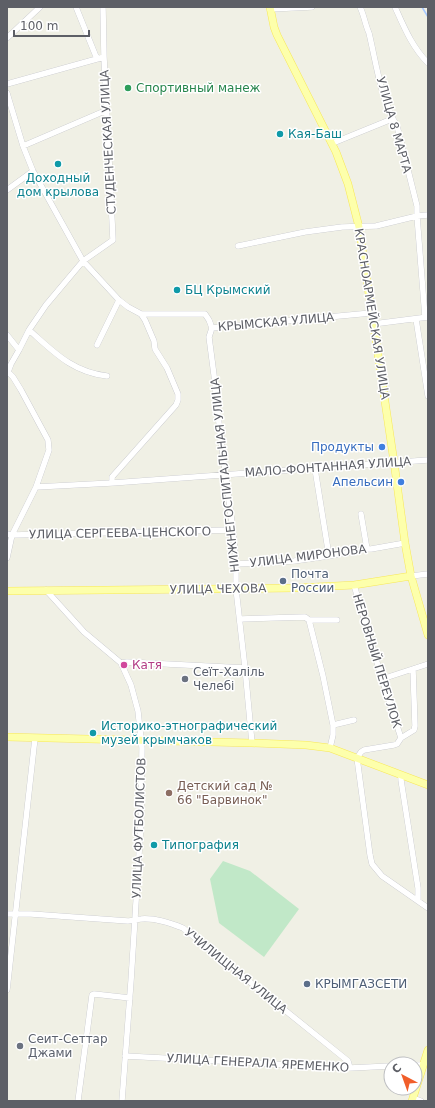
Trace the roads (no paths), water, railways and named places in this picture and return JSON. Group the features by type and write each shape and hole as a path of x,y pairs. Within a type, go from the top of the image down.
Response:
{"main road":[{"name":"КРАСНОАРМЕЙСКАЯ УЛИЦА","path":"270,8 274,26 278,35 333,144 344,173 359,227 405,543 411,576 428,635"},
{"name":"УЛИЦА ЧЕХОВА","path":"7,591 294,588 354,584 411,576"},
{"path":"7,737 252,742 306,745 330,748 428,785"},
{"path":"423,1065 428,1050"}],"street":[{"path":"7,38 40,7"},
{"path":"76,7 97,59"},
{"name":"СТУДЕНЧЕСКАЯ УЛИЦА","path":"83,261 113,240 103,7"},
{"path":"270,8 312,7"},
{"name":"УЛИЦА 8 МАРТА","path":"360,7 369,33 385,101 392,119 397,126 417,206 427,317"},
{"path":"395,7 406,32 416,49 428,63"},
{"path":"7,84 104,57"},
{"path":"7,92 23,146 33,171 83,261 119,300 141,314 146,320 154,341 155,349 167,368 178,394 176,405 112,477 112,483"},
{"path":"23,146 107,110"},
{"path":"7,115 13,112"},
{"path":"333,144 392,119"},
{"path":"7,190 33,171"},
{"path":"238,246 305,232 334,228 376,226 417,216 428,215"},
{"path":"7,558 10,534 36,487 49,450 48,440 21,390 8,372 29,330 46,305 83,261"},
{"path":"97,345 119,300"},
{"name":"КРЫМСКАЯ УЛИЦА","path":"141,314 206,314 210,320 212,328 371,313"},
{"path":"373,324 427,317"},
{"path":"416,319 428,396"},
{"name":"НИЖНЕГОСПИТАЛЬНАЯ УЛИЦА","path":"212,328 209,337 233,530 236,564 236,589 252,742"},
{"path":"29,330 59,357 73,366 96,375 107,376"},
{"path":"7,335 19,350"},
{"name":"МАЛО-ФОНТАННАЯ УЛИЦА","path":"36,487 112,483 428,460"},
{"path":"315,469 329,556"},
{"path":"361,514 367,549"},
{"name":"УЛИЦА СЕРГЕЕВА-ЦЕНСКОГО","path":"10,534 233,530"},
{"name":"УЛИЦА МИРОНОВА","path":"236,564 329,556 405,543"},
{"name":"УЛИЦА ЧЕХОВА","path":"411,576 428,574"},
{"name":"НЕРОВНЫЙ ПЕРЕУЛОК","path":"354,584 401,738"},
{"name":"УЛИЦА ФУТБОЛИСТОВ","path":"46,590 84,632 121,664 131,685 138,711 142,748 141,823 122,1101"},
{"path":"240,619 305,617 309,620 337,620"},
{"path":"309,620 333,725 333,735 330,748"},
{"path":"121,664 126,662 245,668"},
{"path":"382,679 428,664"},
{"path":"413,669 415,728 401,738 397,744 364,750 357,758 372,864 382,876 428,908"},
{"path":"333,725 354,720"},
{"path":"7,990 35,738"},
{"path":"401,775 418,888 418,901"},
{"name":"УЧИЛИЩНАЯ УЛИЦА","path":"7,914 120,921 152,919 168,922 183,928 348,1061 350,1068"},
{"path":"78,1101 92,995 130,998"},
{"name":"УЛИЦА ГЕНЕРАЛА ЯРЕМЕНКО","path":"125,1056 350,1068 383,1066"},
{"path":"413,1099 421,1101"}],"waterway":[{"path":"422,7 428,17"}],"place":[{"name":"Спортивный манеж","path":"128,88"},
{"name":"Кая-Баш","path":"280,134"},
{"name":"Доходный дом крылова","path":"58,164"},
{"name":"БЦ Крымский","path":"177,290"},
{"name":"Продукты","path":"382,447"},
{"name":"Апельсин","path":"401,482"},
{"name":"Почта России","path":"283,581"},
{"name":"Катя","path":"124,665"},
{"name":"Сеїт-Халіль Челебі","path":"185,679"},
{"name":"Историко-этнографический музей крымчаков","path":"93,733"},
{"name":"Детский сад № 66 \"Барвинок\"","path":"169,793"},
{"name":"Типография","path":"154,845"},
{"name":"КРЫМГАЗСЕТИ","path":"307,984"},
{"name":"Сеит-Сеттар Джами","path":"20,1046"}]}
